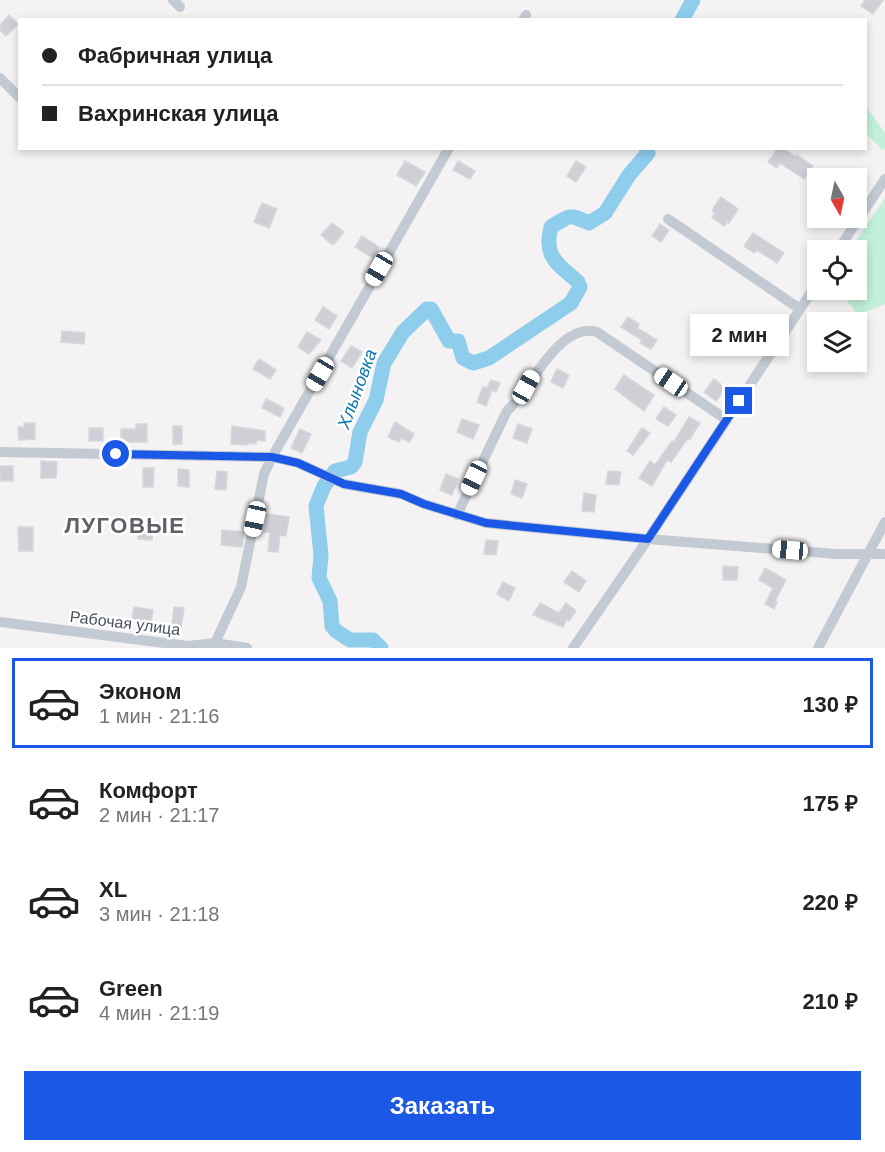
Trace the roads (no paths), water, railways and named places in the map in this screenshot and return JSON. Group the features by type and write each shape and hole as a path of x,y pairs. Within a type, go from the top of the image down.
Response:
{"street":[{"path":"0,78 18,96"},
{"path":"215,643 241,587 264,474 272,457 448,150"},
{"path":"845,240 885,179"},
{"path":"668,219 800,309"},
{"path":"573,648 807,298"},
{"path":"457,515 503,417 520,398 532,375 553,352 576,333 590,330 597,332 727,420"},
{"path":"0,452 272,457 298,463 344,484 401,494 486,523 837,554 885,554"},
{"path":"818,648 885,522"},
{"name":"Рабочая улица","path":"0,622 188,646 215,643 247,648"}],"waterway":[{"name":"Хлыновка","path":"683,18 693,0"},
{"name":"Хлыновка","path":"381,648 373,640 350,640 332,626 330,601 319,578 321,555 316,506 324,486 335,471 351,467 355,462 360,432 376,400 384,363 403,332 427,309 431,309 449,341 458,341 463,358 473,363 489,358 571,303 580,287 551,253 549,246 551,227 570,217 589,223 605,213 629,175 648,153 647,150"}],"district":[{"name":"ЛУГОВЫЕ","path":"125,525"}]}
